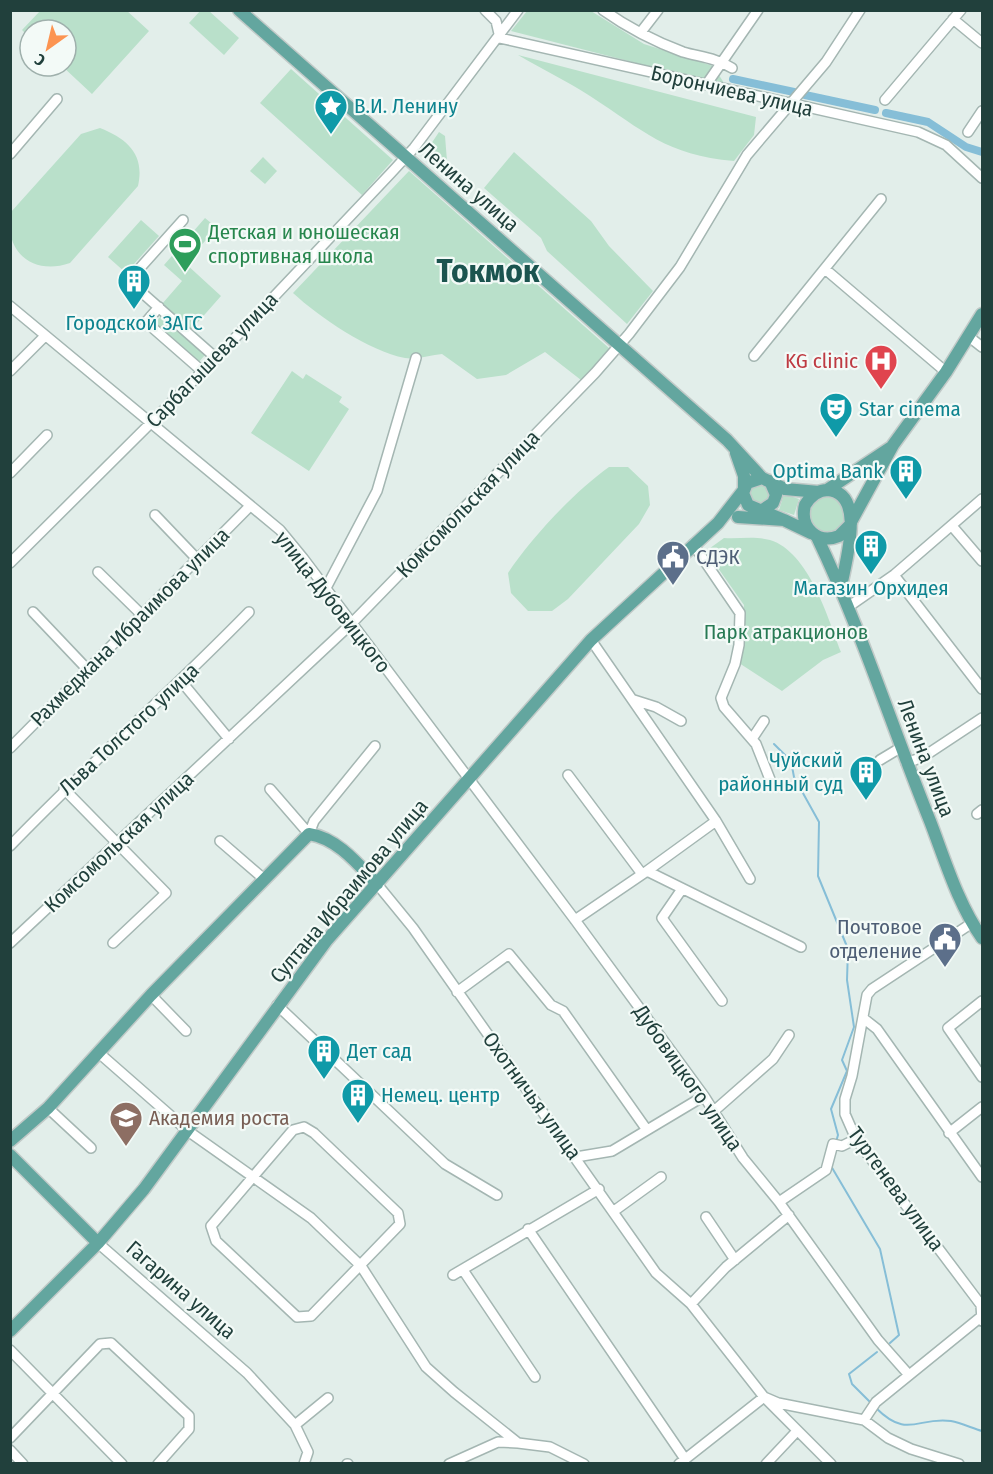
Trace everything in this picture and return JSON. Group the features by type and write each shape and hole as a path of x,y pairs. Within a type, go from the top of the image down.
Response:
{"main road":[{"name":"Ленина улица","path":"239,10 726,440"},
{"path":"726,440 739,457 747,505 799,526 815,536 834,538 844,533 893,445 946,372 982,314"},
{"path":"726,440 766,479 776,495 769,508 759,511 734,512"},
{"path":"834,573 815,536 806,525 804,511 809,499 893,445"},
{"path":"744,485 753,479 766,479 786,489 823,491 847,500 851,522 841,588"},
{"name":"Султана Ибраимова улица","path":"10,1331 98,1243 144,1189 327,940 591,640 693,544 734,512 744,485"},
{"path":"734,512 784,520"},
{"path":"799,526 834,573"},
{"name":"Ленина улица","path":"834,573 906,763 972,923 982,938"},
{"path":"10,1142 48,1108 151,995 309,834 323,836 351,858 377,884"},
{"name":"Гагарина улица","path":"10,1155 98,1243"}],"street":[{"path":"485,10 496,21 500,38"},
{"name":"Сарбагышева улица","path":"10,563 216,358 406,157 500,38 518,10"},
{"name":"Борончиева улица","path":"603,10 640,32 682,52 721,61 732,68"},
{"path":"640,32 658,10"},
{"path":"706,85 758,10"},
{"name":"Комсомольская улица","path":"10,943 351,624 478,495 619,345 680,267 747,155 792,105 807,82 826,62 861,10"},
{"path":"885,100 960,11"},
{"path":"953,19 982,43"},
{"name":"Борончиева улица","path":"500,38 925,135 946,145 982,178"},
{"path":"10,154 57,99"},
{"path":"968,132 982,111"},
{"path":"754,356 881,199"},
{"path":"183,220 131,278 134,286 216,358"},
{"path":"825,269 946,372"},
{"name":"улица Дубовицкого","path":"10,306 44,337 249,507 280,530 470,780"},
{"path":"159,307 146,322 202,371"},
{"path":"968,336 982,347"},
{"path":"10,371 44,337"},
{"path":"326,588 377,491 416,358"},
{"path":"10,473 47,435"},
{"path":"848,607 894,575 982,499"},
{"name":"Рахмеджана Ибраимова улица","path":"11,746 143,616 249,507"},
{"path":"155,516 197,559"},
{"path":"952,526 982,561"},
{"path":"693,544 740,613 737,654 721,698 724,707 752,739 773,787"},
{"path":"98,572 143,616"},
{"path":"894,575 982,689"},
{"path":"33,612 88,670"},
{"name":"Льва Толстого улица","path":"10,846 64,789 181,681 249,612"},
{"path":"591,640 716,821 750,879"},
{"path":"181,681 229,739"},
{"path":"631,698 656,707 681,721"},
{"path":"906,763 923,757 982,718"},
{"path":"752,739 764,721"},
{"path":"270,789 309,834 314,821 375,746"},
{"path":"880,760 900,748"},
{"path":"568,775 645,872 801,947"},
{"name":"Дубовицкого улица","path":"470,780 704,1096 743,1158 789,1215 878,1340 909,1375"},
{"path":"64,789 166,893 113,943"},
{"path":"575,920 716,821"},
{"path":"220,841 264,879"},
{"name":"Охотничья улица","path":"377,884 412,928 576,1157 656,1274 691,1304 764,1396 831,1464"},
{"path":"682,889 662,918 722,1001"},
{"name":"Тургенева улица","path":"972,923 873,989 864,1004 852,1076 845,1099 845,1114 856,1139 981,1305 982,1321"},
{"path":"457,992 509,954 551,1005 563,1011 647,1130"},
{"path":"151,995 186,1031"},
{"path":"982,1001 948,1028 982,1077"},
{"path":"278,1005 445,1164 497,1195"},
{"path":"863,1018 877,1029 982,1177"},
{"path":"714,1111 773,1059 789,1035"},
{"path":"99,1053 188,1131 311,1218 362,1266 426,1367 518,1443"},
{"path":"576,1157 612,1151 704,1096"},
{"path":"949,1133 982,1107"},
{"path":"48,1108 91,1148"},
{"path":"304,1128 314,1133 398,1213 400,1224 362,1266 311,1316 297,1317 216,1242 211,1226 253,1176 293,1130 304,1128"},
{"path":"779,1202 825,1170 837,1145 856,1139"},
{"path":"614,1211 661,1177"},
{"path":"453,1275 598,1189"},
{"path":"691,1304 735,1260 789,1215"},
{"path":"705,1217 735,1260"},
{"path":"528,1229 682,1461 764,1396 778,1403 864,1420 888,1438 903,1445 959,1464"},
{"name":"Гагарина улица","path":"98,1243 247,1373 295,1425 308,1452 303,1464"},
{"path":"463,1270 535,1377"},
{"path":"864,1420 873,1406 982,1316"},
{"path":"10,1438 100,1344 111,1343 189,1416 189,1429 158,1464"},
{"path":"10,1350 122,1464"},
{"path":"295,1425 328,1398"},
{"path":"766,1464 797,1431"},
{"path":"449,1464 498,1442 550,1447 584,1464"},
{"path":"10,1450 23,1464"}],"green space":[{"path":"126,10 149,31 92,94 75,78 78,78 78,18 33,18 40,11"},
{"path":"201,10 209,11 239,38 224,55 189,23"},
{"path":"527,11 591,11 644,44 713,66 726,86 511,31"},
{"path":"518,55 756,117 754,135 734,161 690,153 641,130 581,91"},
{"path":"291,69 393,160 362,195 260,103"},
{"path":"100,128 119,137 132,150 139,165 138,186 70,263 44,266 33,263 16,249 10,226 11,212 81,134"},
{"path":"439,132 445,136 447,161 444,165 427,150"},
{"path":"514,152 591,221 609,246 653,291 627,324 547,251 541,238 484,188"},
{"path":"263,157 277,171 265,184 250,171"},
{"path":"409,171 610,349 581,380 545,352 506,375 477,379 442,354 405,358 391,354 345,332 293,293"},
{"name":"Детская и юношеская спортивная школа","path":"205,218 217,228 185,263 221,296 191,330 162,304 182,281 164,265"},
{"path":"141,220 159,236 126,273 108,257"},
{"path":"161,316 205,355 198,363 154,324"},
{"path":"292,371 303,379 306,374 342,397 339,402 349,409 309,471 251,433"},
{"path":"609,467 628,467 648,486 650,505 639,524 568,599 552,611 528,611 511,593 508,573 554,516"},
{"path":"758,482 768,486 770,497 762,505 749,500 749,488"},
{"path":"784,494 799,499 794,515 779,510"},
{"path":"828,497 841,502 846,515 841,528 828,533 815,528 810,515 815,502"},
{"name":"Парк атракционов","path":"724,538 765,539 784,547 806,572 830,622 841,652 823,660 782,691 739,663 744,605 706,551"}],"waterway":[{"path":"733,79 794,92"},
{"path":"805,95 875,110"},
{"path":"886,113 928,122 966,147 982,152"},
{"path":"774,744 791,761 794,777 819,822 818,876 848,949 847,980 854,1027 842,1060 847,1071 831,1109 838,1135 836,1142"},
{"path":"831,1166 880,1249 899,1335 890,1343"},
{"path":"872,1404 852,1384 849,1374 877,1352"},
{"path":"876,1408 887,1418 905,1425 940,1420 959,1423 982,1431"}],"place":[{"name":"В.И. Ленину","path":"331,135"},
{"name":"Детская и юношеская спортивная школа","path":"185,273"},
{"name":"Городской ЗАГС","path":"134,310"},
{"name":"KG clinic","path":"881,390"},
{"name":"Star cinema","path":"836,438"},
{"name":"Optima Bank","path":"906,500"},
{"name":"Магазин Орхидея","path":"871,575"},
{"name":"СДЭК","path":"673,586"},
{"name":"Чуйский районный суд","path":"866,801"},
{"name":"Почтовое отделение","path":"945,968"},
{"name":"Дет сад","path":"324,1080"},
{"name":"Немец. центр","path":"358,1124"},
{"name":"Академия роста","path":"126,1147"}],"district":[{"name":"Токмок","path":"488,270"}]}
